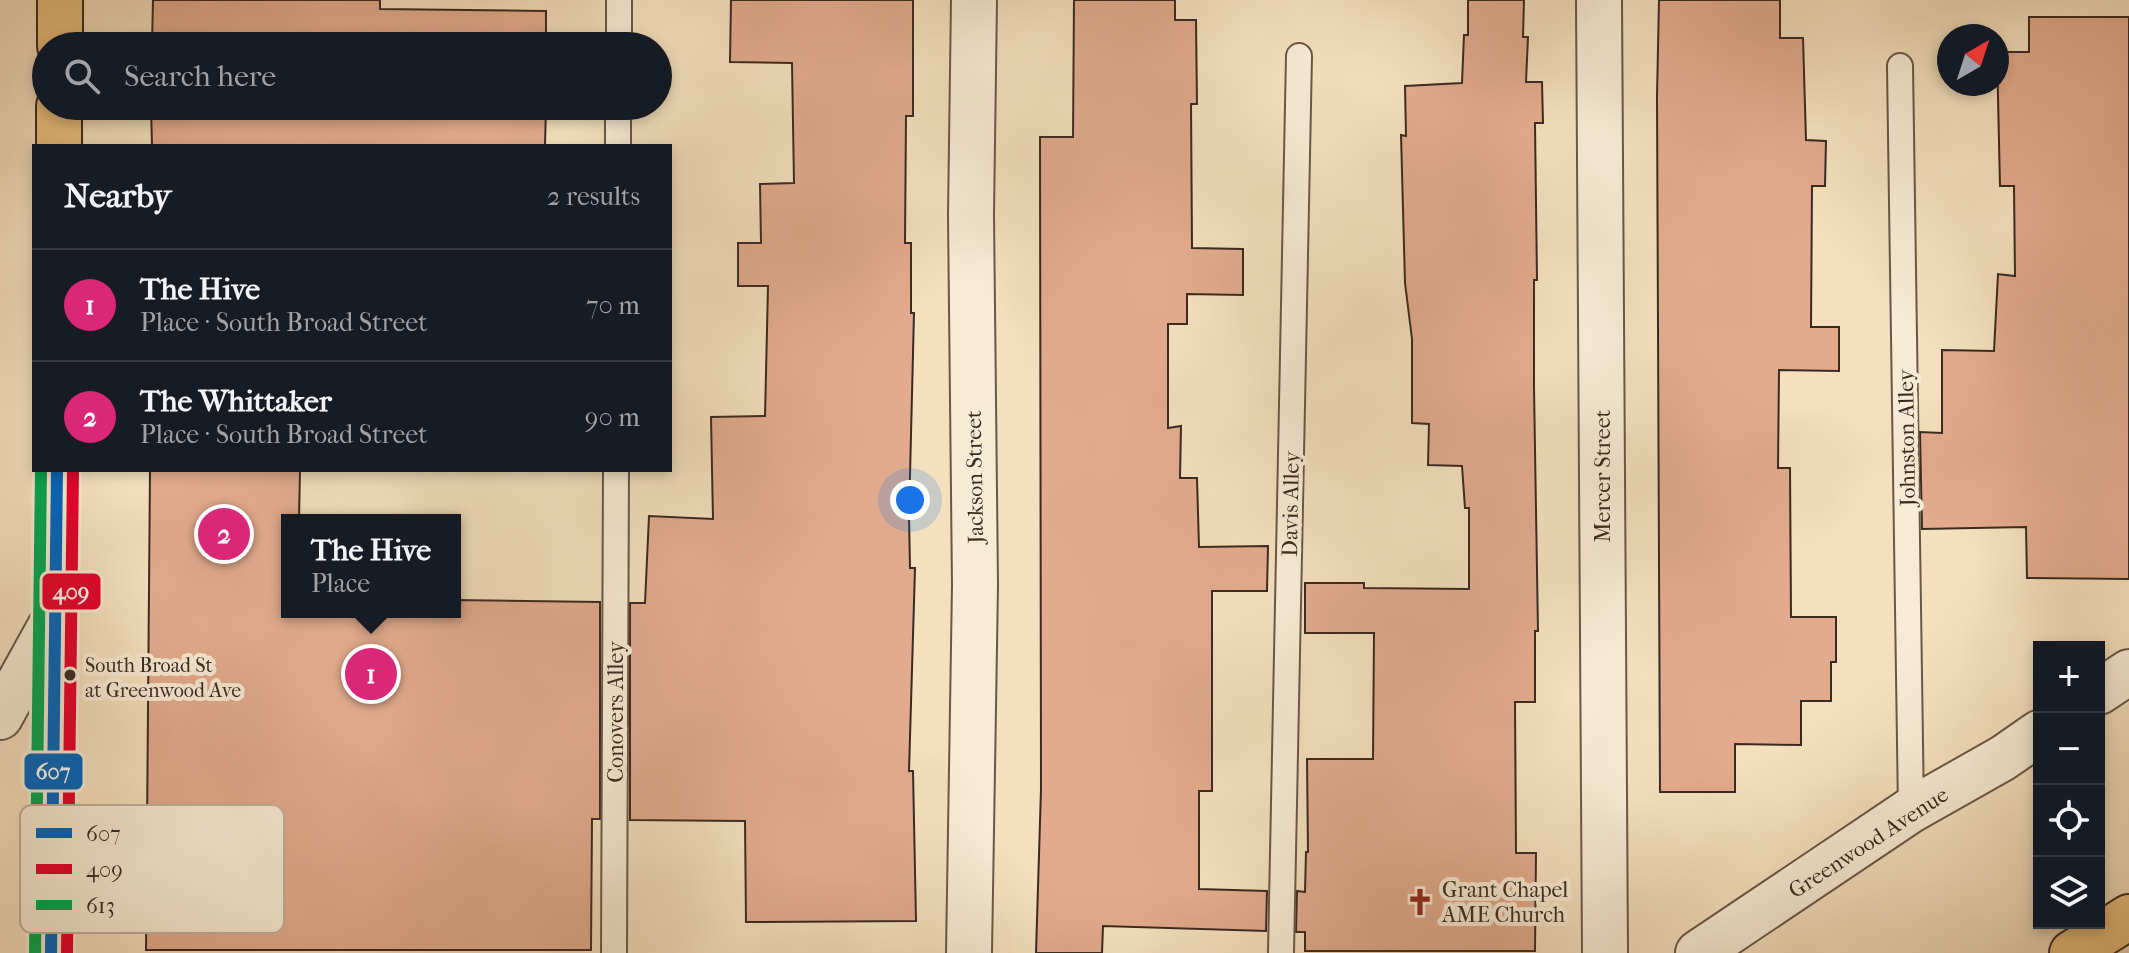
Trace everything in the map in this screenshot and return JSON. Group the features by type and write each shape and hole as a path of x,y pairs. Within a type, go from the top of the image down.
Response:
{"main road":[{"path":"60,0 60,32"},
{"path":"59,120 59,144"},
{"path":"53,805 57,472"},
{"path":"2072,953 2129,917"},
{"path":"51,933 51,953"}],"street":[{"name":"Jackson Street","path":"969,953 975,585 971,215 974,0"},
{"name":"Mercer Street","path":"1599,0 1605,953"},
{"path":"0,717 56,616"},
{"path":"2105,688 2129,672"},
{"name":"Greenwood Avenue","path":"1698,953 1911,810 2003,758 2033,737"}],"lane":[{"path":"619,0 619,32"},
{"name":"Davis Alley","path":"1281,953 1299,56"},
{"name":"Johnston Alley","path":"1900,66 1911,810"},
{"path":"618,120 618,144"},
{"name":"Conovers Alley","path":"614,953 616,472"}],"building":[{"path":"153,0 380,0 380,9 546,11 546,32 152,32"},
{"path":"731,0 913,0 913,116 906,116 905,243 911,243 911,313 914,313 909,516 910,568 915,568 909,771 913,771 916,921 746,922 745,821 630,820 630,603 645,603 649,516 713,519 711,417 765,416 768,286 738,286 738,243 761,243 760,184 794,183 792,63 730,62"},
{"path":"1074,0 1175,0 1175,20 1196,20 1197,104 1191,104 1192,248 1243,249 1243,295 1187,294 1187,324 1168,324 1168,428 1181,426 1180,478 1197,478 1199,547 1268,546 1267,591 1212,591 1212,791 1199,791 1199,889 1267,891 1266,931 1103,926 1102,953 1036,953 1041,789 1040,137 1073,137"},
{"path":"1468,0 1524,0 1523,37 1528,37 1526,82 1542,82 1543,123 1535,123 1537,280 1534,280 1534,388 1538,631 1535,631 1535,702 1515,702 1516,853 1536,853 1535,951 1305,951 1305,932 1296,932 1297,891 1305,892 1308,852 1307,759 1373,759 1374,633 1305,633 1305,583 1364,583 1364,588 1469,589 1469,508 1465,508 1462,466 1428,465 1429,424 1412,423 1412,339 1405,283 1401,135 1406,136 1405,86 1462,83 1464,35 1468,35"},
{"path":"1659,0 1780,0 1780,38 1803,38 1806,140 1826,141 1825,186 1812,186 1811,327 1839,327 1839,371 1779,370 1778,468 1790,468 1791,617 1836,617 1836,662 1831,662 1831,701 1801,701 1801,745 1735,744 1735,792 1660,792"},
{"path":"2029,17 2129,17 2129,579 2027,578 2026,527 1922,529 1920,432 1942,433 1942,350 1994,351 1998,274 2015,276 2014,186 2000,186 1998,96 2009,96 2009,52 2029,52"},
{"path":"151,120 546,120 545,144 152,144"},
{"path":"150,472 300,472 299,514 281,514 281,618 461,618 461,600 600,602 600,819 592,819 591,950 146,950 146,933 284,933 284,805 147,805"}],"transit line":[{"name":"613","path":"37,805 41,472"},
{"name":"607","path":"53,805 57,472"},
{"name":"409","path":"69,805 73,472"},
{"name":"613","path":"35,933 35,953"},
{"name":"607","path":"51,933 51,953"},
{"name":"409","path":"67,933 67,953"}],"place":[{"name":"The Whittaker","path":"224,534"},
{"name":"The Hive","path":"371,674"},
{"name":"South Broad St at Greenwood Ave","path":"70,675"},
{"name":"Grant Chapel AME Church","path":"1420,902"}]}
